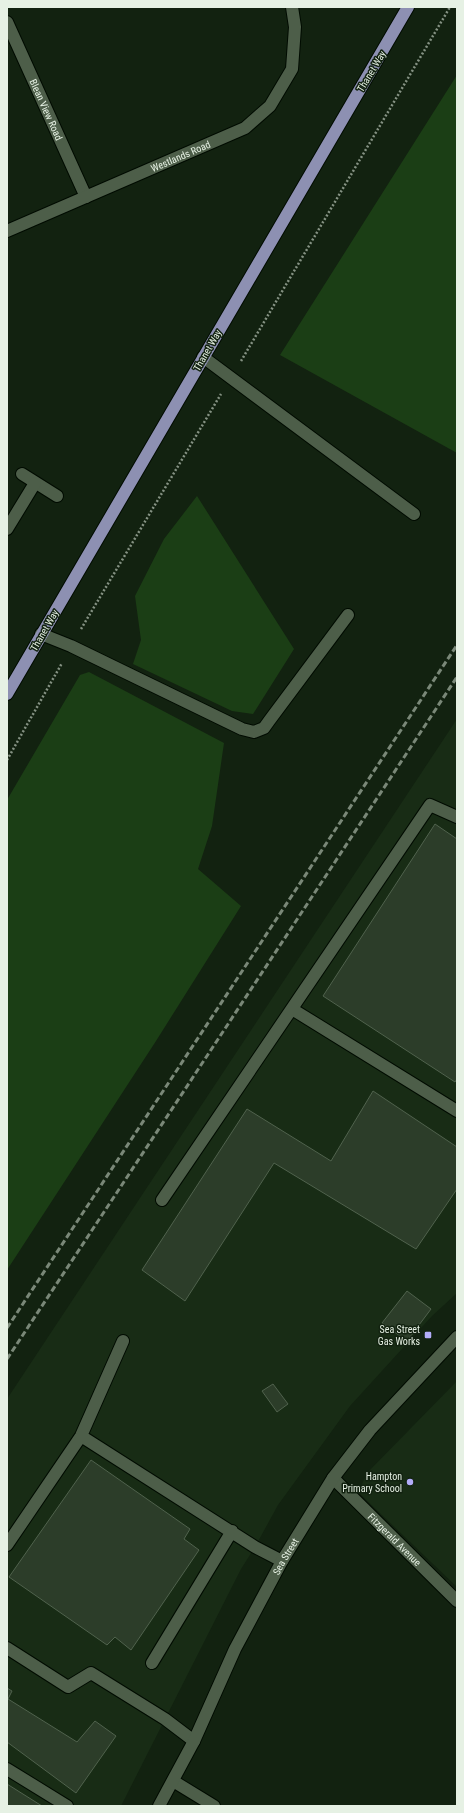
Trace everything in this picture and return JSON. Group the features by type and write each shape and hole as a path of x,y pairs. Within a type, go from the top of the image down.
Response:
{"main road":[{"name":"Thanet Way","path":"7,694 408,7"}],"street":[{"name":"Westlands Road","path":"7,231 245,128 270,106 292,69 295,27 292,7"},
{"name":"Blean View Road","path":"7,22 86,197"},
{"path":"203,357 414,514"},
{"path":"22,474 57,496"},
{"path":"7,529 35,482"},
{"path":"41,634 71,646 242,729 254,732 264,728 348,615"},
{"path":"162,1200 430,805 457,817"},
{"path":"292,1009 457,1111"},
{"name":"Sea Street","path":"159,1806 194,1741 235,1649 282,1561 333,1478 370,1430 457,1337"},
{"path":"7,1545 81,1436 123,1341"},
{"path":"81,1436 255,1547 282,1561"},
{"name":"Fitzgerald Avenue","path":"333,1478 457,1601"},
{"path":"152,1663 232,1531"},
{"path":"7,1648 68,1687 91,1673 165,1719 194,1741"},
{"path":"7,1769 67,1806"},
{"path":"173,1781 214,1806"}],"shaded area":[{"path":"457,75 457,453 280,355"},
{"path":"197,496 294,649 253,714 232,711 133,664 141,640 135,596 164,539"},
{"path":"89,672 224,743 212,826 198,869 241,906 156,1041 7,1270 7,800 80,675"},
{"path":"457,719 457,1293 432,1316 350,1406 278,1505 241,1569 121,1806 7,1806 7,1399"},
{"name":"Hampton Primary School","path":"457,1381 457,1587 358,1492 368,1472"}],"building":[{"path":"435,824 457,839 457,1079 455,1082 323,996"},
{"path":"373,1091 457,1147 457,1189 416,1249 274,1163 185,1301 142,1270 247,1109 331,1161"},
{"path":"407,1291 431,1309 407,1341 382,1323"},
{"path":"273,1384 288,1404 277,1412 262,1391"},
{"path":"91,1460 190,1529 184,1539 199,1550 131,1650 115,1637 107,1645 9,1577"},
{"path":"7,1688 12,1691 8,1699 77,1742 95,1721 116,1736 76,1793 7,1742"},
{"path":"7,1784 42,1806 7,1806"}],"railway":[{"path":"7,1328 457,645"},
{"path":"7,1359 457,677"}],"place":[{"name":"Sea Street Gas Works","path":"428,1335"},
{"name":"Hampton Primary School","path":"410,1482"}]}
